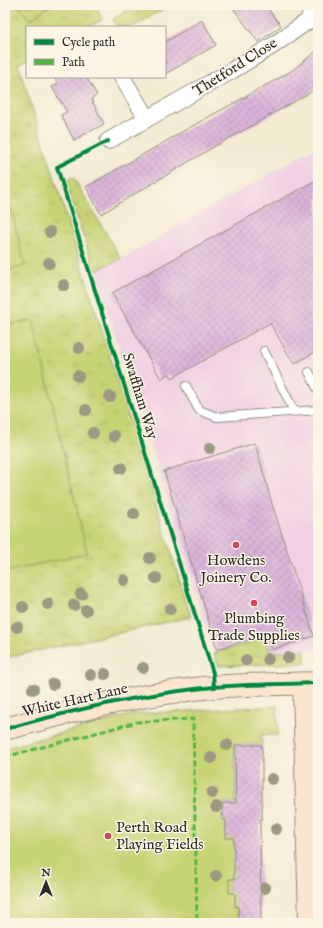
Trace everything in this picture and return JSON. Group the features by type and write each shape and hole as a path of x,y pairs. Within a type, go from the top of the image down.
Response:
{"street":[{"name":"Thetford Close","path":"108,141 233,70 312,13"},
{"path":"123,78 147,119"},
{"path":"310,923 311,683"},
{"name":"White Hart Lane","path":"5,729 72,712 172,692 214,687 311,683"}],"lane":[{"path":"264,351 294,411"},
{"path":"309,372 318,390"},
{"path":"186,386 198,410 217,416 318,410"}],"shaded area":[{"path":"318,146 318,649 270,652 265,638 214,653 152,449 95,271 121,259"}],"green space":[{"path":"18,5 30,20 50,5 96,5 102,20 90,26 26,26 26,60 18,64 191,617 5,658 5,6"},
{"path":"18,5 50,5 30,20"},
{"path":"137,5 171,5 134,26 116,26 113,19"},
{"path":"73,177 121,259 95,271 65,181"},
{"path":"5,185 25,266 5,271"},
{"path":"33,320 87,553 5,572 5,326"},
{"path":"265,638 270,652 305,650 305,663 218,666 214,653"},
{"name":"Perth Road Playing Fields","path":"277,706 278,735 261,735 262,745 235,745 236,803 222,803 223,820 234,820 226,824 226,837 234,838 235,879 229,879 229,892 235,893 235,908 239,908 239,923 5,923 5,748 134,714"}],"building":[{"path":"231,5 265,5 281,26 258,42"},
{"path":"202,20 216,45 166,73 166,41"},
{"path":"318,50 318,86 308,94 210,149 101,214 86,187 290,72"},
{"path":"55,78 87,78 97,95 91,99 104,124 74,140 61,115 67,112 52,87 58,84"},
{"path":"318,179 318,350 294,364 270,323 172,378 169,373 161,379 112,293"},
{"path":"255,443 272,504 314,636 271,650 266,634 217,649 164,471"},
{"path":"235,745 262,745 262,819 260,819 261,923 239,923 238,906 235,907 235,893 229,893 229,879 234,879 234,838 226,838 226,820 223,820 222,803 236,803"}],"marked path":[{"path":"5,757 137,722 193,719 197,923"}],"cycle path":[{"name":"Swaffham Way","path":"108,141 57,167 213,673 214,687"},
{"path":"5,729 56,715 161,693 227,686 318,683"}],"place":[{"name":"Howdens Joinery Co.","path":"236,545"},
{"name":"Plumbing Trade Supplies","path":"254,603"},
{"name":"Perth Road Playing Fields","path":"108,836"}]}
